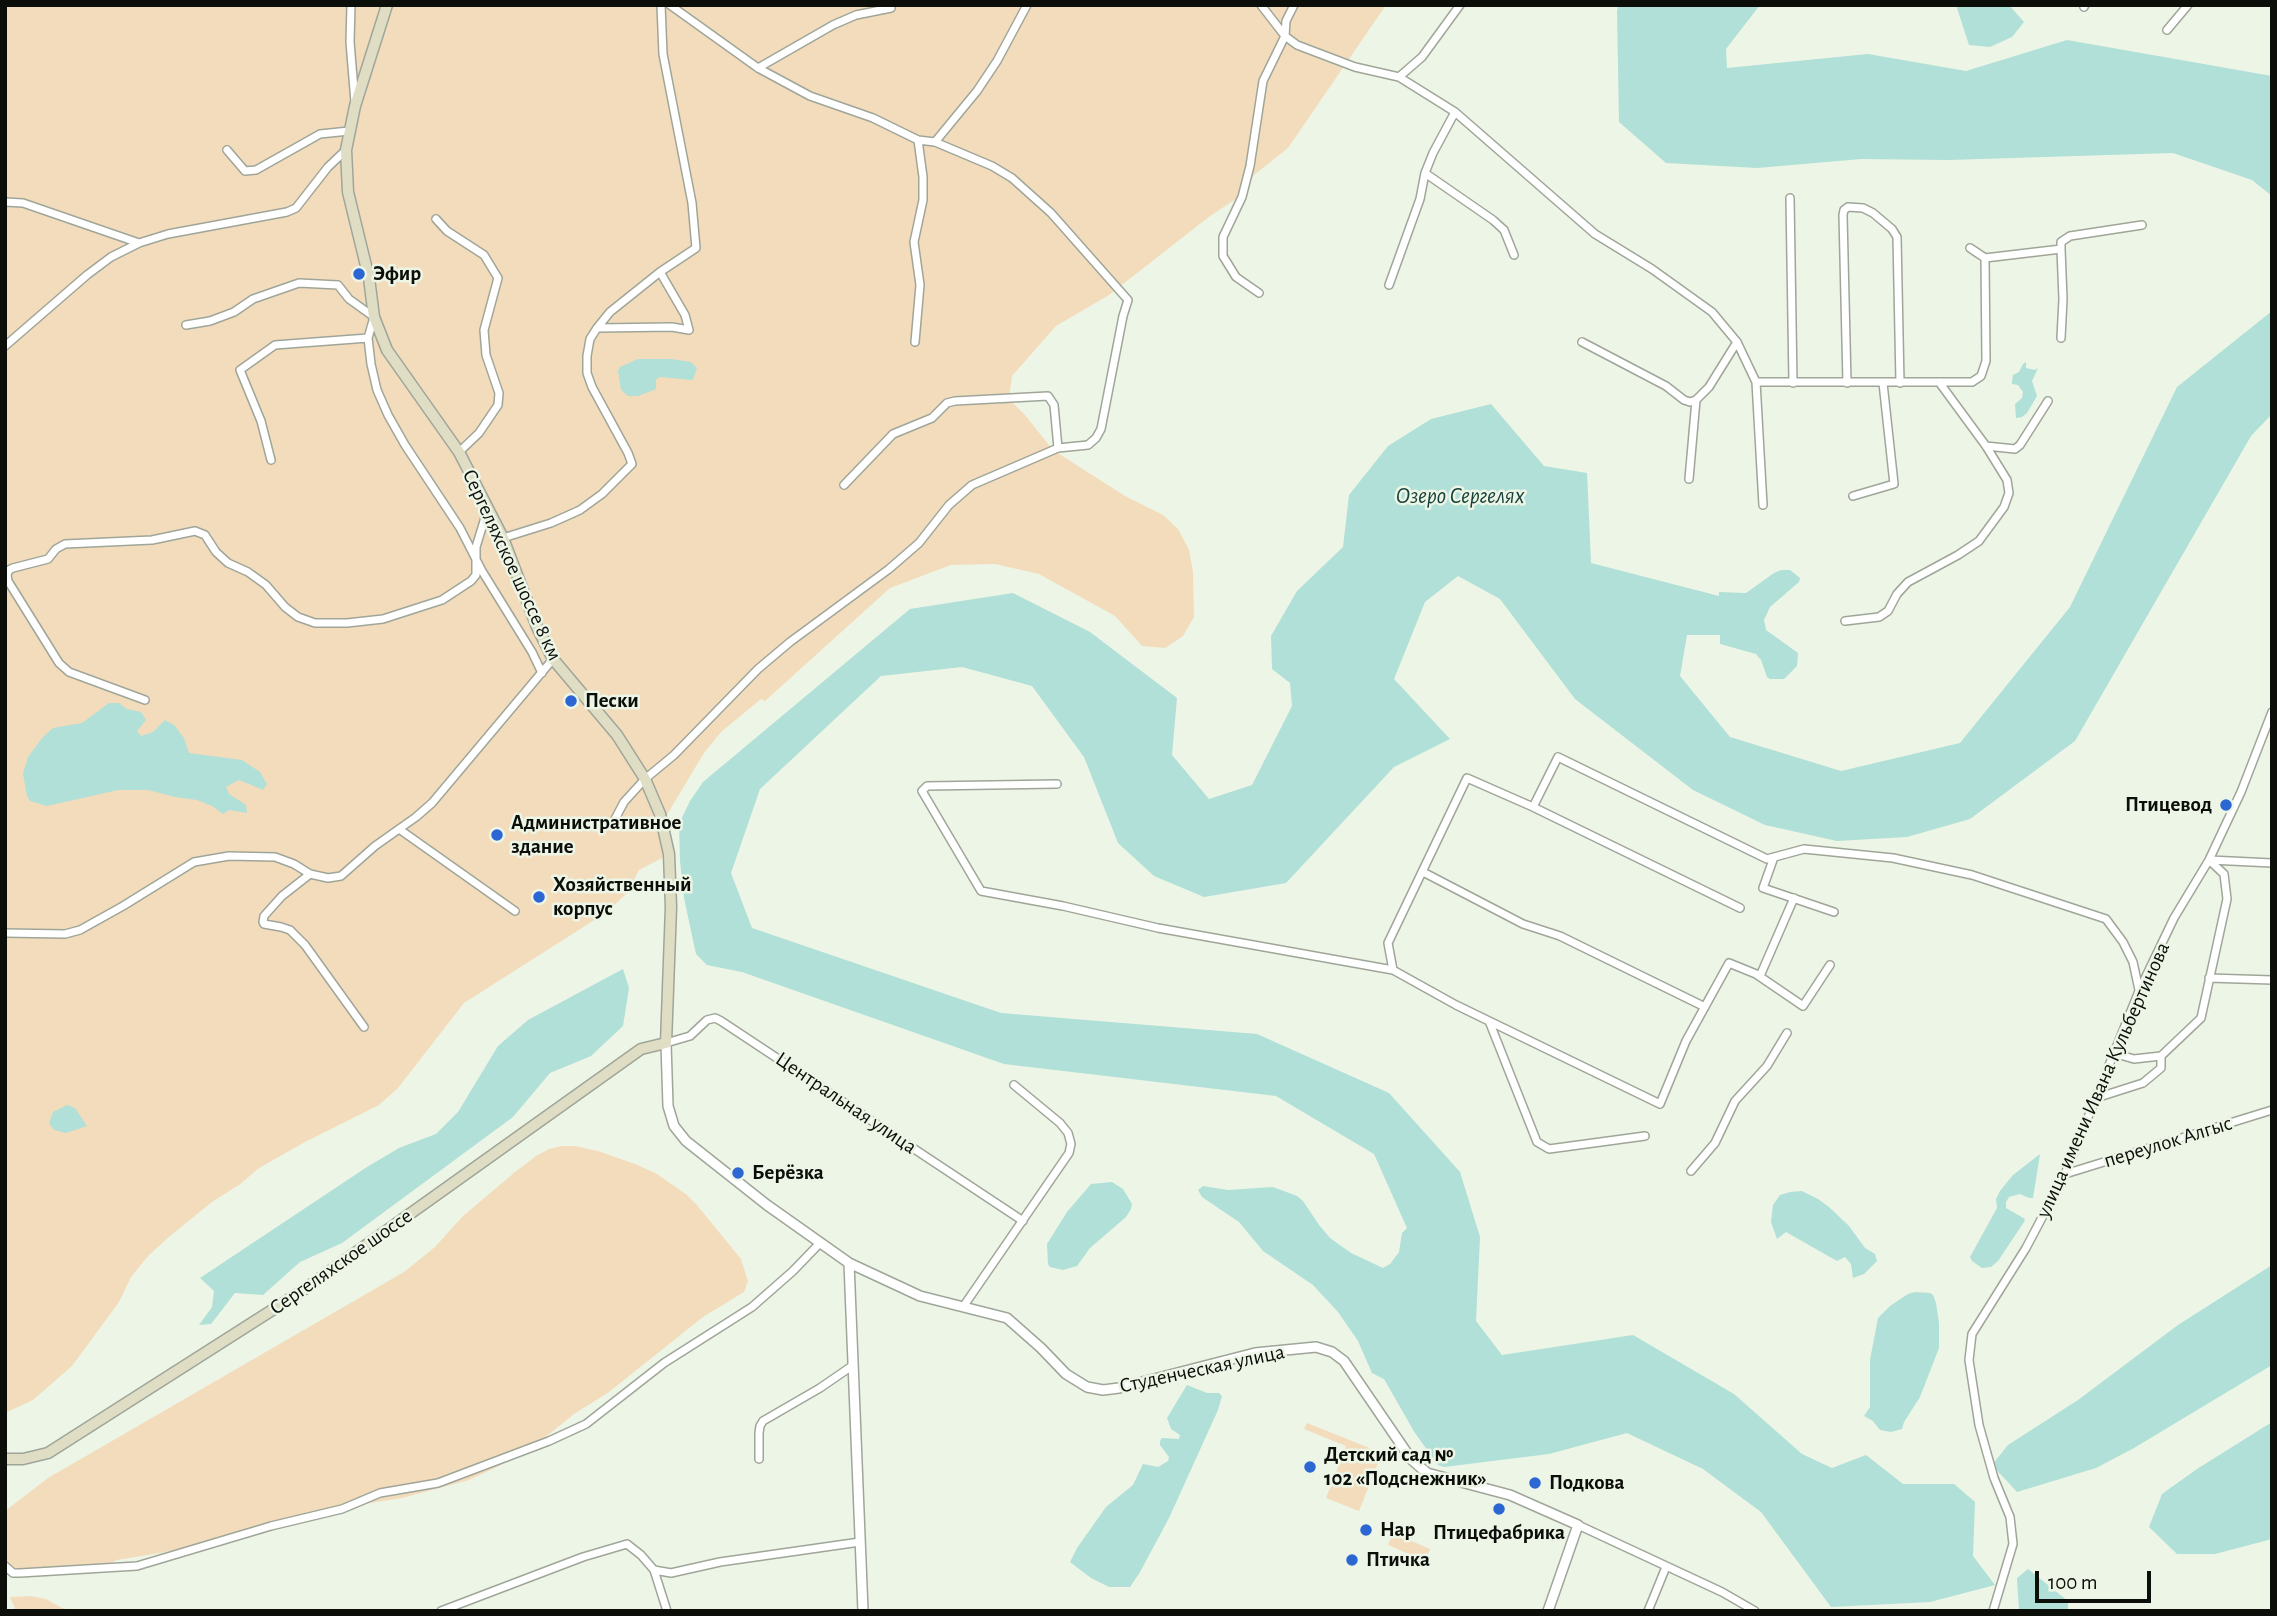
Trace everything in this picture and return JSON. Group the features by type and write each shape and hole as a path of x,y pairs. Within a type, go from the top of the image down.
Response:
{"main road":[{"name":"Сергеляхское шоссе 8 км","path":"387,5 355,106 346,150 348,192 369,278 374,317 387,350 459,452 503,538 537,627 553,659 617,735 645,779 660,814 669,854 671,906 666,1043"},
{"name":"Сергеляхское шоссе","path":"5,1459 23,1459 48,1452 299,1293 640,1049 666,1043"}],"street":[{"path":"351,5 350,42 355,106"},
{"path":"503,538 551,523 580,510 602,494 632,464 592,387 587,373 587,356 590,340 610,312 660,272 696,248 692,203 663,54 661,5"},
{"path":"614,821 624,802 645,779 674,755 758,669 889,569 919,543 949,505 972,485 1058,448 1088,444 1096,438 1101,429 1128,300 1051,213 1012,178 992,166 935,142 918,139 873,118 810,96 758,68 670,5"},
{"path":"935,142 997,61 1027,5"},
{"path":"1261,5 1285,36 1297,45 1354,67 1399,77 1455,112 1595,234 1653,268 1712,312 1737,342 1756,382 1763,505"},
{"path":"1259,293 1236,277 1223,256 1223,237 1242,197 1263,82 1285,36 1286,21 1294,5"},
{"path":"1399,77 1422,57 1460,5"},
{"path":"2167,30 2188,5"},
{"path":"758,68 833,25 856,15 891,8"},
{"path":"1389,285 1420,199 1425,173 1455,112"},
{"path":"227,149 245,171 256,170 320,134 349,131"},
{"path":"915,342 920,285 914,242 923,200 918,139"},
{"path":"5,346 87,275 111,257 139,243 168,233 287,212 296,208 328,167 346,150"},
{"path":"1425,173 1504,230 1514,255"},
{"path":"1790,198 1793,383"},
{"path":"5,202 23,203 139,243"},
{"path":"1847,383 1843,215 1848,207 1863,208 1873,213 1892,229 1897,237 1900,383"},
{"path":"436,219 447,231 484,255 498,278 484,330 486,355 499,393 498,405 478,433 459,452"},
{"path":"2061,338 2061,242 2070,236 2142,225"},
{"path":"1970,248 1985,258 2061,249"},
{"path":"1756,382 1972,382 1981,376 1986,361 1985,258"},
{"path":"597,328 672,327 689,330 685,315 660,272"},
{"path":"186,325 210,321 234,312 253,299 299,283 338,285 349,299 374,317 368,338 377,390 388,415 460,528 542,673"},
{"path":"271,460 261,421 240,370 275,345 368,338"},
{"path":"1582,342 1666,386 1690,402 1696,400 1709,387 1737,342"},
{"path":"1845,621 1879,617 1888,611 1897,594 1908,582 1979,541 2004,507 2009,493 2007,480 1986,446 1939,382"},
{"path":"1853,496 1894,484 1883,383"},
{"path":"844,485 893,434 932,418 947,403 955,401 1048,396 1054,405 1058,448"},
{"path":"1689,478 1696,400"},
{"path":"1986,446 2015,449 2048,401"},
{"path":"145,700 69,672 59,663 8,581 6,575 9,570 48,559 65,544 152,540 195,531 205,535 216,552 228,563 248,572 266,585 285,607 298,617 314,622 347,623 383,619 442,600 471,581 476,575 478,539 488,508"},
{"path":"5,933 65,934 80,930 194,862 229,856 275,858 294,864 310,874 328,878 341,876 375,846 432,803 553,659"},
{"name":"улица имени Ивана Кульбертинова","path":"1993,1611 2013,1544 2011,1517 1994,1478 1979,1425 1969,1360 1972,1334 2026,1248 2065,1174 2139,991 2174,918 2209,860 2241,792 2272,712"},
{"path":"1533,807 1558,757 1767,859 1804,849 1893,858 1972,875 2106,919 2123,942 2133,962 2139,991"},
{"path":"1393,970 1388,943 1467,778 1533,807 1740,908"},
{"path":"1057,784 927,786 922,791 981,891 1158,928 1393,970 1489,1021 1660,1104 1686,1041 1729,963 1760,976 1803,1006 1830,965"},
{"path":"399,829 515,911"},
{"path":"1774,857 1763,888 1834,912"},
{"path":"2209,860 2272,863"},
{"path":"2113,1053 2134,1059 2161,1056 2201,1018 2227,899 2224,874 2209,860"},
{"path":"1423,872 1523,924 1560,936 1705,1007"},
{"path":"310,874 282,895 264,916 264,925 290,930 306,945 364,1027"},
{"path":"1760,976 1794,898"},
{"path":"2210,978 2272,980"},
{"name":"Центральная улица","path":"666,1043 690,1036 707,1020 715,1018 722,1021 1023,1221"},
{"path":"1489,1021 1537,1142 1549,1149 1646,1136"},
{"path":"1691,1171 1715,1143 1735,1101 1767,1066 1787,1033"},
{"name":"Сергеляхское шоссе 8 км","path":"666,1043 668,1105 674,1126 686,1141 767,1205 849,1263"},
{"path":"2096,1098 2143,1083 2161,1069 2161,1056"},
{"path":"963,1307 1069,1153 1071,1144 1068,1133 1060,1123 1014,1085"},
{"name":"переулок Алгыс","path":"2065,1174 2272,1110"},
{"path":"5,1566 13,1573 20,1573 148,1563 271,1526 342,1509 380,1493 438,1482 549,1441 586,1424 664,1363 752,1307 820,1243"},
{"path":"849,1263 863,1611"},
{"name":"Студенческая улица","path":"849,1263 920,1296 1007,1318 1066,1374 1087,1387 1103,1390 1159,1379 1255,1353 1316,1347 1332,1352 1343,1361 1411,1459 1427,1473 1510,1495 1723,1592 1755,1611"},
{"path":"759,1459 759,1433 764,1421 852,1366"},
{"path":"1548,1611 1578,1525"},
{"path":"654,1570 671,1573 720,1562 860,1542"},
{"path":"441,1611 583,1557 627,1544 654,1570 667,1611"},
{"path":"1648,1611 1666,1567"}],"shaded area":[{"path":"5,5 1386,5 1288,148 1254,175 1242,195 1210,216 1109,295 1056,326 1012,376 1009,399 1053,450 1125,496 1163,515 1178,529 1189,550 1193,572 1194,617 1183,636 1165,648 1142,646 1115,616 1039,574 995,564 951,565 890,588 765,701 761,699 721,732 704,753 662,823 666,856 639,870 627,893 607,912 464,1003 398,1088 379,1105 259,1168 170,1236 148,1256 131,1277 119,1302 72,1366 33,1400 5,1413"},
{"path":"562,1146 598,1151 635,1164 657,1174 687,1195 741,1259 748,1281 744,1292 703,1317 609,1392 574,1414 543,1439 499,1466 469,1480 402,1498 358,1505 196,1547 117,1560 101,1567 71,1572 5,1573 5,1511 48,1478 404,1272 435,1247 463,1216 515,1172 536,1156"},
{"path":"1307,1423 1382,1453 1359,1511 1326,1498 1346,1446 1304,1429"},
{"path":"1393,1533 1430,1549 1425,1561 1388,1545"},
{"path":"30,1596 46,1599 71,1610 113,1611 16,1611 10,1597"}],"water":[{"path":"1619,5 1760,5 1726,49 1727,68 1868,54 1966,71 2067,40 2272,76 2272,196 2252,180 2173,153 1949,160 1861,159 1757,168 1666,163 1619,122"},
{"path":"1956,5 2009,5 2024,22 2012,37 1990,47 1969,45"},
{"name":"Озеро Сергелях","path":"2272,311 2272,414 2251,436 2075,741 1970,819 1907,837 1837,841 1765,825 1693,790 1575,699 1500,599 1458,576 1425,602 1394,679 1450,739 1394,767 1286,883 1204,897 1154,876 1118,843 1084,757 1032,686 962,667 881,676 760,789 731,873 752,928 1001,1013 1257,1034 1389,1093 1460,1172 1480,1237 1476,1321 1502,1355 1633,1335 1734,1394 1802,1454 1832,1468 1866,1455 1903,1484 1954,1484 1975,1502 1973,1556 1995,1585 1930,1602 1831,1607 1761,1512 1703,1469 1627,1433 1549,1454 1444,1467 1438,1465 1415,1433 1384,1379 1372,1373 1358,1341 1338,1312 1313,1285 1263,1251 1239,1222 1202,1197 1198,1190 1203,1186 1228,1190 1273,1187 1297,1196 1330,1238 1351,1253 1383,1268 1390,1264 1399,1252 1402,1233 1407,1228 1374,1154 1276,1096 1004,1064 742,972 707,965 696,954 684,898 680,861 679,824 690,801 703,782 910,609 1013,593 1090,632 1177,698 1172,755 1209,799 1252,785 1292,706 1290,683 1272,669 1271,636 1297,591 1343,547 1349,495 1388,446 1431,419 1491,404 1544,466 1587,473 1591,563 1719,596 1719,592 1746,593 1781,570 1790,570 1800,578 1799,582 1770,607 1764,620 1766,630 1798,653 1797,666 1784,679 1767,677 1756,654 1720,644 1720,635 1687,635 1680,676 1730,737 1841,771 1960,743 2070,607 2177,387"},
{"path":"638,359 672,359 691,362 697,368 693,380 659,377 656,380 656,389 638,396 628,396 621,390 618,371 620,367"},
{"path":"2026,362 2026,368 2038,368 2032,381 2037,396 2027,413 2016,418 2015,404 2022,398 2023,392 2018,385 2012,384 2013,375 2019,372"},
{"path":"109,703 119,703 127,709 141,712 146,720 137,731 141,736 153,732 165,720 174,725 184,738 189,753 242,760 260,772 267,784 263,790 239,780 226,787 229,794 246,805 247,813 229,810 223,814 197,800 148,790 118,790 47,806 30,801 23,774 28,757 43,737 53,728 82,723"},
{"path":"623,969 629,988 623,1026 591,1056 550,1073 513,1117 342,1243 300,1262 263,1295 235,1293 211,1324 199,1325 212,1307 214,1291 200,1278 367,1167 399,1148 436,1134 458,1112 498,1046 528,1020"},
{"path":"67,1105 75,1108 87,1126 66,1133 54,1130 49,1123 53,1112"},
{"path":"2040,1154 2033,1198 2020,1194 2009,1197 2006,1202 2006,1208 2025,1219 2024,1222 1998,1261 1991,1267 1982,1268 1970,1257 1997,1208 1996,1199 2000,1191 2013,1175"},
{"path":"1112,1182 1123,1189 1132,1204 1126,1217 1090,1248 1077,1266 1063,1270 1050,1267 1047,1244 1067,1212 1091,1184"},
{"path":"1802,1191 1829,1207 1849,1226 1865,1248 1875,1254 1877,1261 1864,1274 1853,1278 1851,1264 1845,1257 1837,1261 1786,1232 1777,1239 1771,1222 1773,1205 1780,1195"},
{"path":"2272,1265 2272,1365 2096,1468 2017,1492 1992,1465 2008,1445 2078,1400 2178,1325"},
{"path":"1915,1292 1933,1295 1939,1323 1939,1348 1920,1397 1902,1429 1891,1432 1880,1430 1873,1421 1864,1416 1870,1407 1870,1360 1878,1318 1890,1306"},
{"path":"1187,1385 1207,1393 1219,1393 1222,1396 1218,1410 1169,1518 1140,1572 1130,1587 1109,1587 1091,1578 1070,1562 1106,1507 1133,1485 1143,1464 1158,1467 1168,1461 1169,1457 1160,1441 1162,1438 1179,1439 1180,1435 1171,1429 1167,1418"},
{"path":"2272,1422 2272,1539 2215,1554 2177,1554 2149,1527 2162,1494"},
{"path":"2028,1569 2068,1601 2068,1611 2019,1611 2017,1578"}],"place":[{"name":"Эфир","path":"359,274"},
{"name":"Пески","path":"571,701"},
{"name":"Птицевод","path":"2226,805"},
{"name":"Административное здание","path":"497,835"},
{"name":"Хозяйственный корпус","path":"539,897"},
{"name":"Берёзка","path":"738,1173"},
{"name":"Детский сад № 102 «Подснежник»","path":"1310,1467"},
{"name":"Подкова","path":"1535,1483"},
{"name":"Птицефабрика","path":"1499,1509"},
{"name":"Нар","path":"1366,1530"},
{"name":"Птичка","path":"1352,1560"}]}
